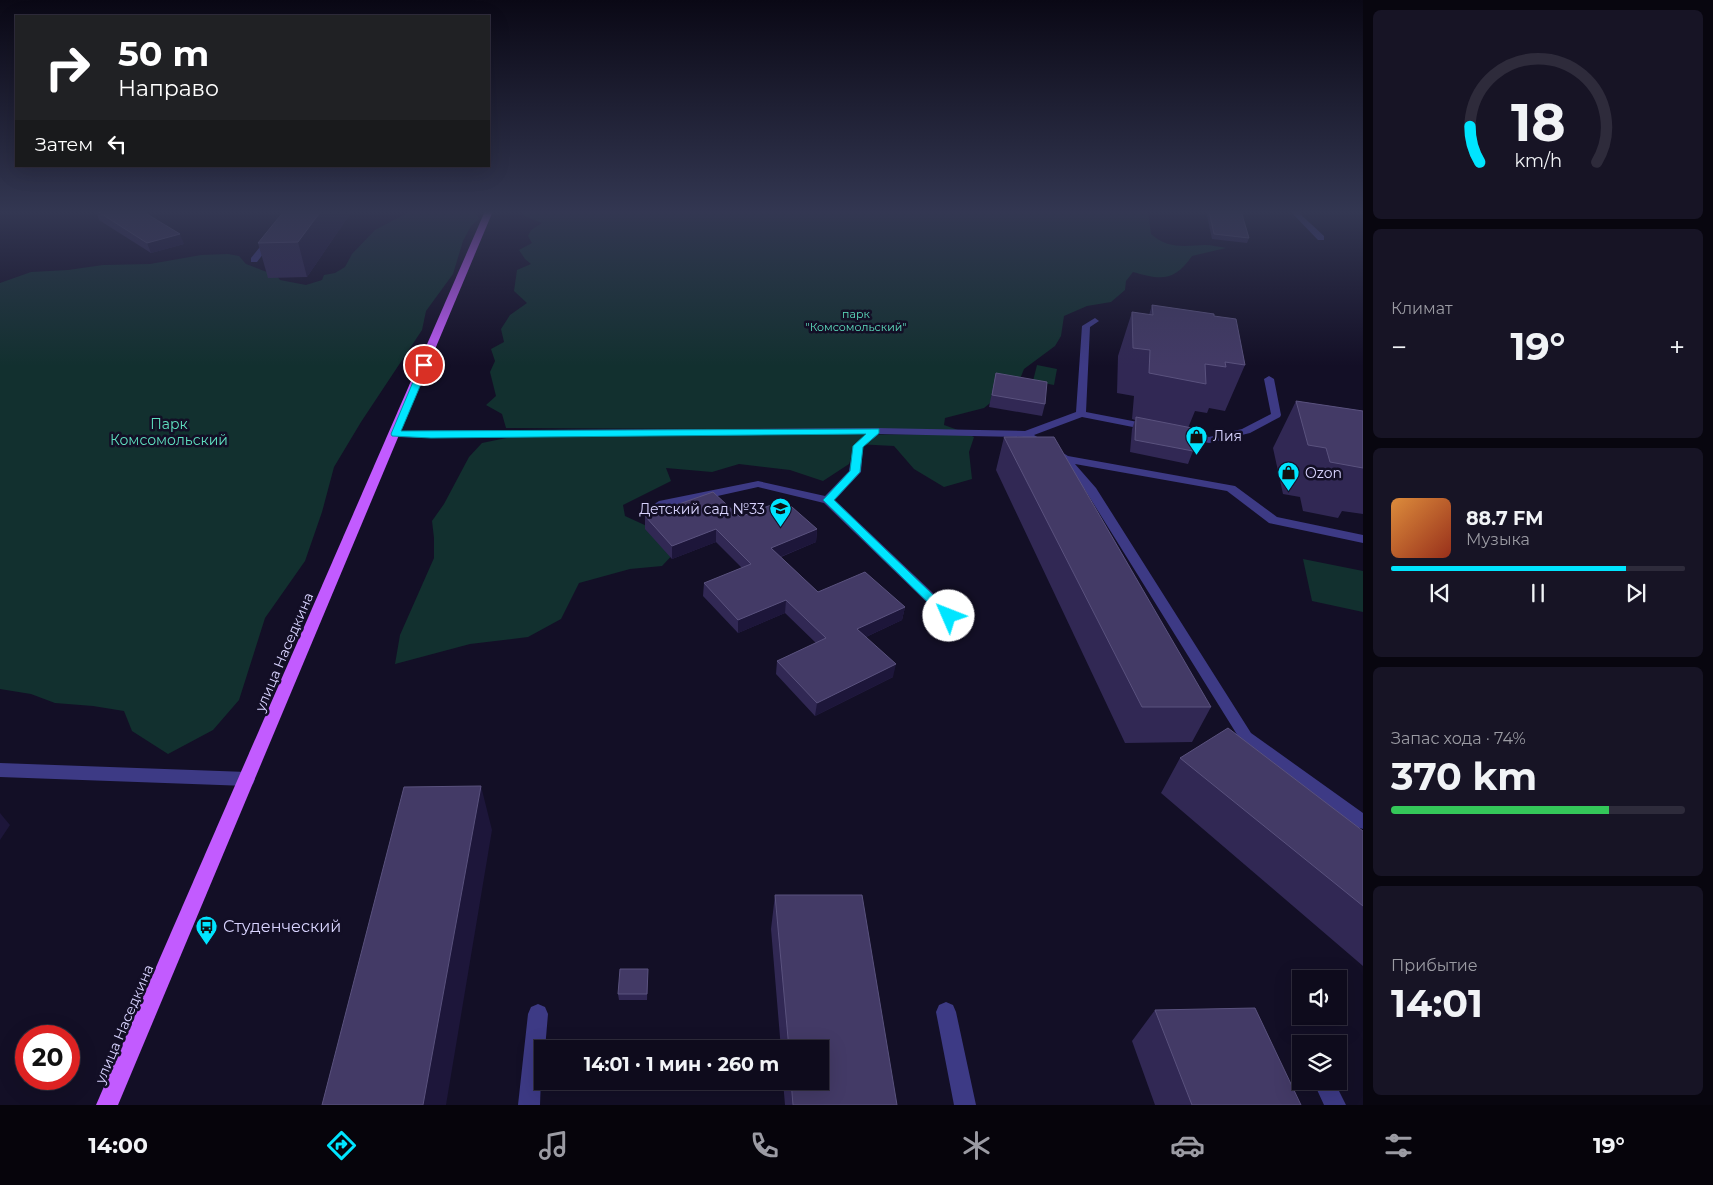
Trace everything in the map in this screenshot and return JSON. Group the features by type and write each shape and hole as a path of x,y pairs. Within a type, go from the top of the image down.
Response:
{"main road":[{"name":"улица Наседкина","path":"107,1105 396,434 467,263"}],"lane":[{"path":"1081,414 1086,326 1095,322"},
{"path":"396,434 876,431 1026,434 1081,414 1209,440 1246,431 1276,414 1269,379"},
{"path":"828,500 855,472 858,446 876,431"},
{"path":"1026,434 1065,459 1090,488 1246,737 1363,822"},
{"path":"1065,459 1231,488 1273,520 1363,539"},
{"path":"659,505 758,484 828,500 949,616"},
{"path":"0,770 247,779"},
{"path":"946,1012 965,1105"},
{"path":"529,1105 538,1014"},
{"path":"1328,1090 1335,1105"}],"green space":[{"name":"Парк Комсомольский","path":"245,263 277,276 280,280 306,285 322,280 324,275 335,273 345,267 347,263 456,263 453,274 426,311 422,330 361,422 334,467 322,512 305,561 265,618 239,700 213,730 168,754 132,731 124,711 55,703 31,694 0,689 0,283 31,272 68,270 103,265"},
{"name":"парк \"Комсомольский\"","path":"529,263 1186,263 1179,271 1166,277 1152,277 1133,272 1126,281 1125,290 1111,302 1087,306 1064,316 1061,336 1055,346 1024,369 1020,379 984,408 945,418 944,425 958,430 506,428 502,414 486,405 496,396 490,372 495,361 491,349 504,342 501,329 510,315 527,303 514,291 517,270 531,264"},
{"path":"1037,365 1057,369 1054,385 1033,381"},
{"path":"968,434 974,437 969,452 972,479 944,487 914,469 894,446 856,444 849,464 823,481 790,470 739,464 712,472 666,468 671,481 623,505 625,516 662,533 680,547 662,566 630,569 579,583 561,619 528,637 470,644 395,664 400,635 434,558 432,521 444,504 469,457 482,443 511,437"},
{"path":"1303,559 1363,571 1363,612 1312,601"}],"building":[{"path":"1152,305 1236,319 1245,365 1225,362 1226,367 1205,364 1206,384 1149,373 1150,350 1133,348 1132,312 1153,315"},
{"path":"996,373 1047,382 1045,404 992,395"},
{"path":"1296,401 1363,411 1363,468 1330,462 1326,448 1308,445"},
{"path":"1136,417 1192,428 1193,451 1135,440"},
{"path":"1004,437 1054,437 1211,707 1142,707"},
{"path":"713,492 740,517 784,500 817,529 771,548 818,592 865,572 905,607 857,629 896,664 817,703 777,661 826,638 786,600 738,620 704,583 751,564 716,529 672,546 645,516"},
{"path":"1228,728 1363,831 1363,906 1180,758"},
{"path":"481,786 423,1105 322,1105 404,787"},
{"path":"775,895 862,895 897,1105 793,1105 792,1090 829,1090 829,1040 788,1040"},
{"path":"620,969 648,969 647,994 618,994"},
{"path":"1255,1008 1292,1086 1292,1090 1294,1090 1301,1105 1192,1105 1155,1010"}],"place":[{"name":"Лия","path":"1197,455"},
{"name":"Ozon","path":"1289,492"},
{"name":"Детский сад №33","path":"781,528"},
{"name":"Студенческий","path":"207,945"}],"route":[{"path":"424,365 396,434 876,431 858,446 855,472 828,500 949,616"}]}
